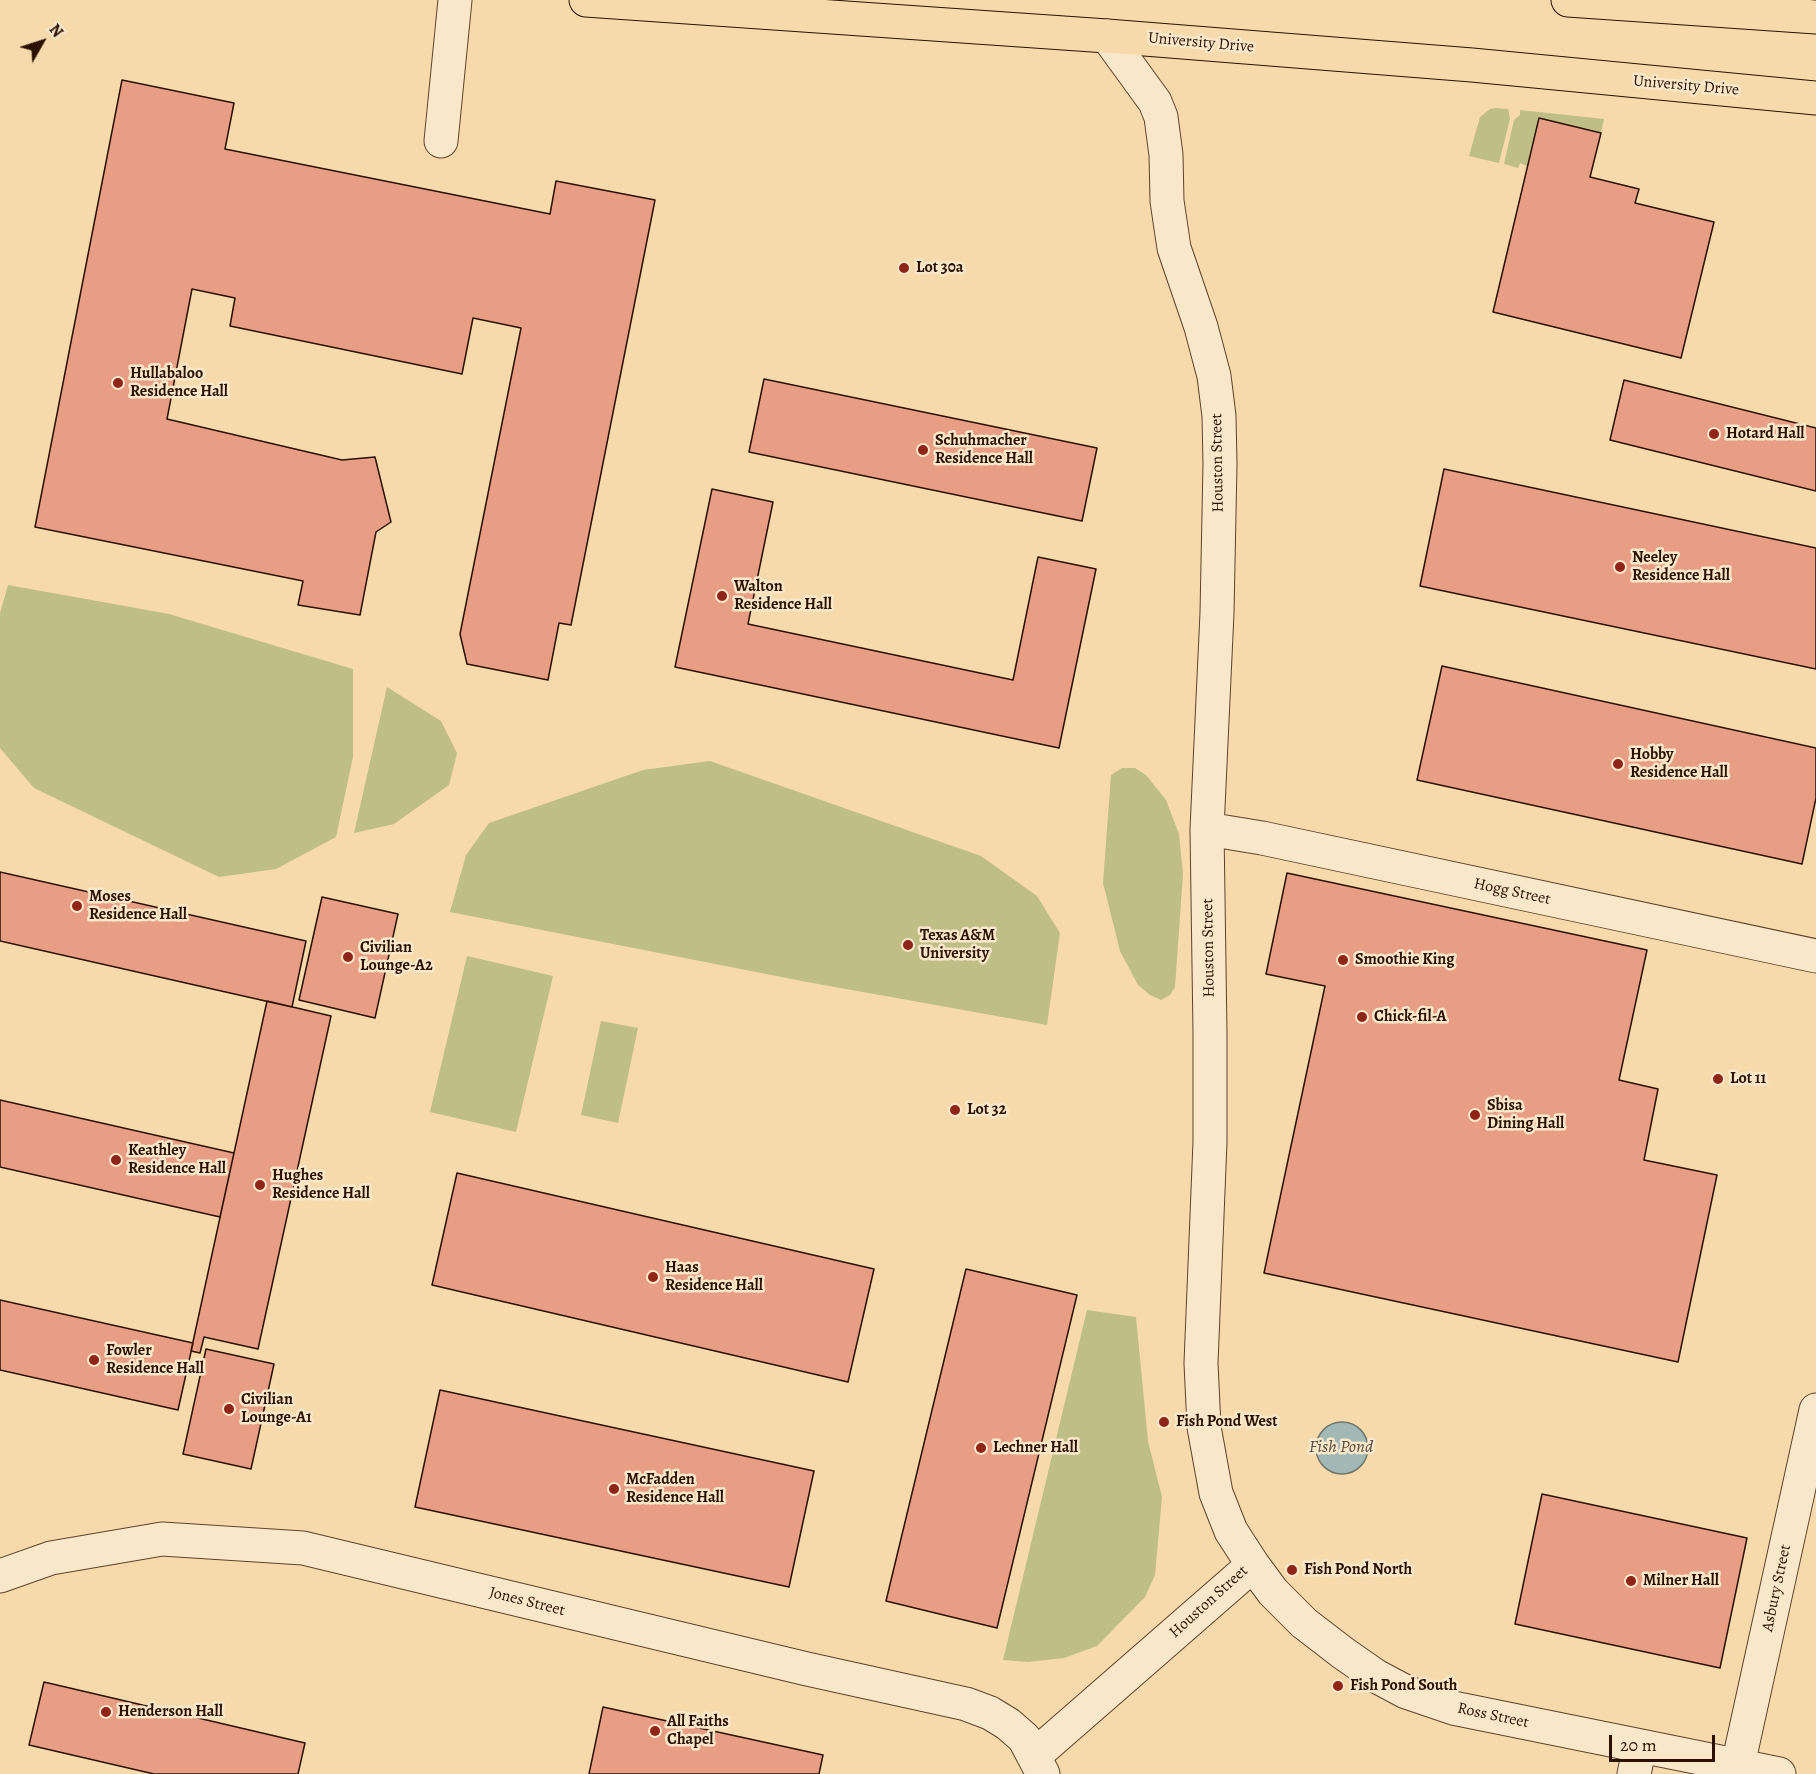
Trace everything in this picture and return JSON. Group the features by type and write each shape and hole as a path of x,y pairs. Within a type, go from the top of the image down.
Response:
{"main road":[{"name":"University Drive","path":"586,0 1107,36 1472,65 1816,98"},
{"path":"1568,0 1816,17"}],"street":[{"path":"441,141 455,0"},
{"name":"Houston Street","path":"1039,1765 1253,1565 1231,1531 1216,1492 1204,1427 1201,1363 1210,1142 1207,829 1218,613 1221,464 1219,416 1214,376 1201,327 1174,248 1167,201 1166,155 1161,117 1155,102 1107,36"},
{"name":"Hogg Street","path":"1207,829 1274,841 1816,956"},
{"name":"Asbury Street","path":"1738,1765 1816,1410"},
{"name":"Jones Street","path":"0,1576 51,1558 162,1539 303,1548 807,1669 966,1704 990,1713 1008,1724 1024,1738 1039,1765"},
{"name":"Ross Street","path":"1253,1565 1273,1592 1304,1623 1376,1676 1406,1692 1453,1708 1637,1760 1738,1765 1779,1774"}],"shaded area":[{"path":"1490,109 1508,109 1510,119 1499,163 1469,156 1480,117"},
{"path":"1520,110 1604,119 1601,133 1539,118 1527,166 1520,163 1518,168 1504,164 1514,120 1520,115"},
{"path":"8,585 169,614 353,669 353,757 336,837 276,869 219,877 34,788 0,748 0,613"},
{"path":"387,687 441,721 457,753 449,785 394,824 354,833"},
{"path":"710,761 981,856 1037,896 1060,933 1047,1025 807,982 450,912 466,855 489,823 643,770"},
{"path":"1122,768 1135,768 1146,775 1166,800 1179,834 1183,874 1175,987 1170,995 1161,1000 1150,995 1138,985 1120,951 1103,883 1111,775"},
{"path":"467,956 553,976 516,1132 430,1112"},
{"path":"601,1021 638,1028 618,1123 581,1115"},
{"path":"1087,1310 1136,1317 1148,1441 1162,1497 1155,1575 1145,1597 1097,1646 1064,1658 1028,1662 1003,1660"}],"water":[{"name":"Fish Pond","path":"1337,1422 1347,1422 1361,1429 1368,1448 1361,1467 1347,1474 1337,1474 1327,1470 1320,1463 1316,1453 1316,1443 1320,1433 1327,1426"}],"building":[{"name":"Hullabaloo Residence Hall","path":"122,80 234,103 225,149 550,214 556,181 655,200 571,625 559,623 548,680 467,664 460,634 521,328 473,318 462,374 230,326 235,298 192,289 167,419 342,460 375,457 391,522 376,532 360,615 298,605 303,581 35,527"},
{"path":"1539,118 1601,133 1590,177 1639,189 1635,203 1714,222 1681,358 1493,312"},
{"name":"Schuhmacher Residence Hall","path":"764,379 1097,448 1082,521 749,452"},
{"name":"Hotard Hall","path":"1624,380 1816,428 1816,491 1610,440"},
{"name":"Neeley Residence Hall","path":"1444,469 1816,548 1816,669 1420,586"},
{"name":"Walton Residence Hall","path":"712,489 773,502 748,624 1013,680 1038,557 1096,569 1059,748 675,667"},
{"name":"Hobby Residence Hall","path":"1442,666 1816,748 1816,798 1802,864 1417,780"},
{"name":"Moses Residence Hall","path":"0,872 306,941 292,1007 0,941"},
{"name":"Sbisa Dining Hall","path":"1287,873 1647,950 1619,1080 1658,1089 1644,1160 1717,1175 1678,1362 1264,1273 1325,986 1266,974"},
{"name":"Civilian Lounge-A2","path":"322,897 398,914 375,1018 299,1000"},
{"name":"Hughes Residence Hall","path":"267,1001 331,1016 258,1349 204,1337 200,1353 191,1351"},
{"name":"Keathley Residence Hall","path":"0,1100 234,1153 220,1217 0,1167"},
{"name":"Haas Residence Hall","path":"457,1173 874,1269 848,1382 432,1285"},
{"name":"Lechner Hall","path":"966,1269 1077,1295 997,1628 886,1601"},
{"name":"Fowler Residence Hall","path":"0,1300 193,1343 178,1410 0,1370"},
{"name":"Civilian Lounge-A1","path":"206,1349 274,1364 251,1469 183,1454"},
{"name":"McFadden Residence Hall","path":"440,1390 814,1471 789,1587 415,1507"},
{"name":"Milner Hall","path":"1542,1494 1747,1538 1720,1668 1515,1624"},
{"name":"Henderson Hall","path":"44,1682 305,1743 298,1774 154,1774 29,1745"},
{"name":"All Faiths Chapel","path":"603,1707 823,1755 819,1774 589,1774"}],"place":[{"name":"Lot 30a","path":"904,268"},
{"name":"Hullabaloo Residence Hall","path":"118,383"},
{"name":"Hotard Hall","path":"1714,434"},
{"name":"Schuhmacher Residence Hall","path":"923,450"},
{"name":"Neeley Residence Hall","path":"1620,567"},
{"name":"Walton Residence Hall","path":"722,596"},
{"name":"Hobby Residence Hall","path":"1618,764"},
{"name":"Moses Residence Hall","path":"77,906"},
{"name":"Texas A&M University","path":"908,945"},
{"name":"Civilian Lounge-A2","path":"348,957"},
{"name":"Smoothie King","path":"1343,960"},
{"name":"Chick-fil-A","path":"1362,1017"},
{"name":"Lot 11","path":"1718,1079"},
{"name":"Lot 32","path":"955,1110"},
{"name":"Sbisa Dining Hall","path":"1475,1115"},
{"name":"Keathley Residence Hall","path":"116,1160"},
{"name":"Hughes Residence Hall","path":"260,1185"},
{"name":"Haas Residence Hall","path":"653,1277"},
{"name":"Fowler Residence Hall","path":"94,1360"},
{"name":"Civilian Lounge-A1","path":"229,1409"},
{"name":"Fish Pond West","path":"1164,1422"},
{"name":"Lechner Hall","path":"981,1448"},
{"name":"McFadden Residence Hall","path":"614,1489"},
{"name":"Fish Pond North","path":"1292,1570"},
{"name":"Milner Hall","path":"1631,1581"},
{"name":"Fish Pond South","path":"1338,1686"},
{"name":"Henderson Hall","path":"106,1712"},
{"name":"All Faiths Chapel","path":"655,1731"}]}
